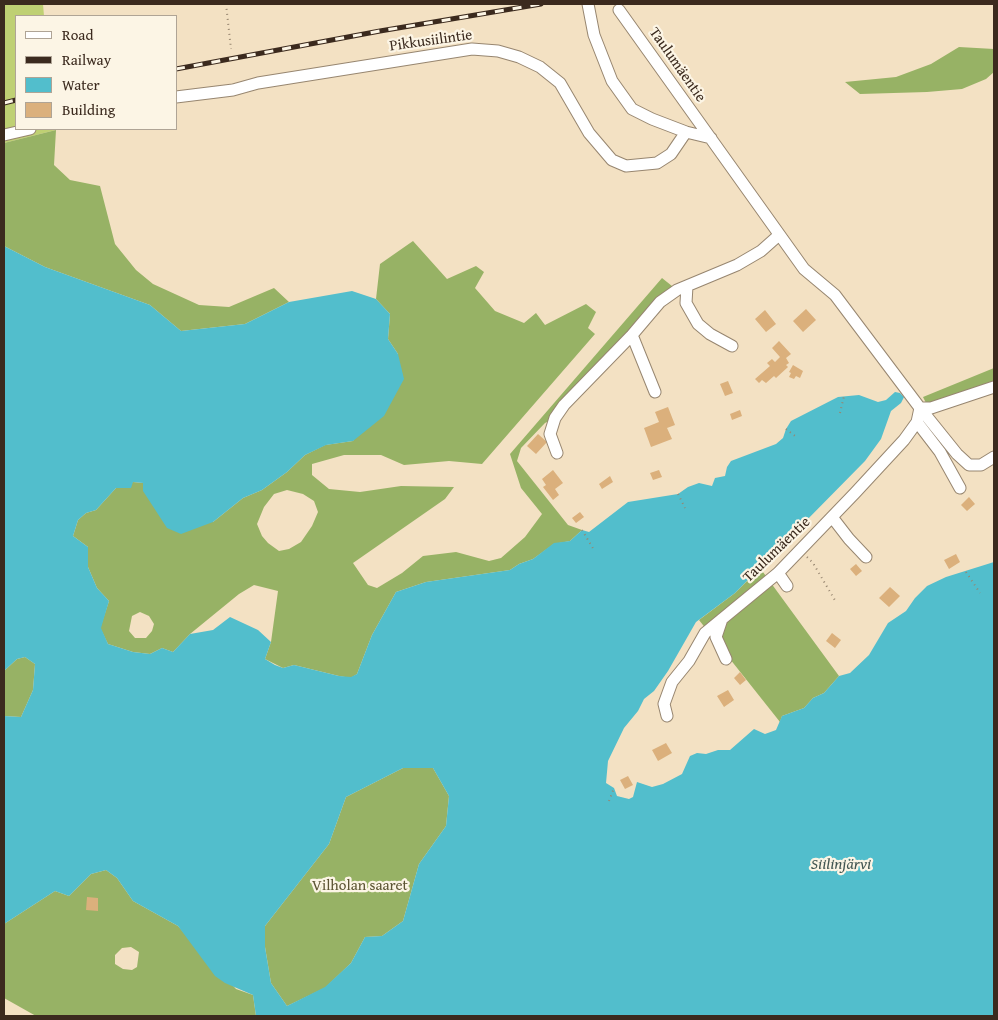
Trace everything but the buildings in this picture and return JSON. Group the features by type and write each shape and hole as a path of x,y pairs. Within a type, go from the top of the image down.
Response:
{"street":[{"path":"588,4 594,35 612,81 632,109 686,132 710,138"},
{"name":"Taulumäentie","path":"619,10 804,269 835,296 957,454 969,464 981,465 994,457"},
{"name":"Pikkusiilintie","path":"178,97 233,90 258,83 472,49 498,50 540,67 560,83 590,133 612,160 626,166 657,163 671,154 686,132"},
{"path":"4,134 25,130"},
{"path":"557,453 550,434 555,418 660,302 677,290 737,265 761,251 779,235"},
{"path":"687,286 686,303 698,324 710,334 732,346"},
{"path":"632,335 655,392"},
{"path":"920,408 931,408 994,387"},
{"name":"Taulumäentie","path":"667,716 664,704 672,682 689,661 704,632 722,620 778,573 832,517 904,440 917,422 920,408"},
{"path":"917,422 940,452 960,488"},
{"path":"832,517 866,557"},
{"path":"778,573 787,586"},
{"path":"722,620 716,637 726,659"}],"path":[{"path":"226,4 231,49"},
{"path":"840,413 844,396"},
{"path":"786,429 795,436"},
{"path":"678,494 685,508"},
{"path":"582,530 594,550"},
{"path":"800,550 813,563 836,602"},
{"path":"966,572 980,593"},
{"path":"609,800 614,788"}],"green space":[{"path":"4,4 43,4 44,15 15,15 15,130 56,130 4,143"},
{"path":"959,47 994,49 994,72 986,79 962,89 927,92 860,94 845,82 896,77 931,64"},
{"path":"56,130 54,165 70,180 100,186 115,244 136,270 153,284 199,305 229,307 274,288 289,302 245,324 181,331 150,305 45,267 4,246 4,143"},
{"path":"413,241 447,279 476,266 484,272 475,288 495,311 524,323 536,313 545,325 586,304 596,312 588,328 595,334 482,464 449,461 404,465 381,455 344,455 312,464 312,475 329,489 360,492 401,486 454,487 445,499 353,563 368,585 377,588 402,573 423,556 456,552 489,561 501,558 525,537 542,514 521,488 510,454 662,278 677,290 555,418 545,423 521,448 517,461 568,525 582,530 570,541 554,544 533,559 519,564 510,570 426,582 396,592 372,635 357,674 351,678 294,665 283,668 265,659 271,642 278,591 254,585 239,594 190,634 173,652 162,648 150,654 133,652 108,644 100,628 109,601 97,588 88,567 88,547 73,536 78,520 86,513 96,510 116,488 133,482 143,483 213,522 243,498 262,490 287,472 305,455 325,445 353,441 398,354 388,339 390,314 376,299 380,264","holes":["287,490 303,494 314,501 318,512 312,526 301,542 289,549 279,551 262,536 257,524 264,507 274,494","140,612 149,616 154,624 152,631 146,638 135,638 129,631 132,616"]},
{"path":"994,368 994,382 927,405 923,397"},
{"path":"760,568 839,676 824,693 813,698 804,708 782,716 780,722 699,620 735,593"},
{"path":"25,657 35,664 33,690 21,717 4,716 4,671 17,659"},
{"name":"Vilholan saaret","path":"403,768 433,768 449,796 446,826 419,864 403,921 382,936 365,937 351,963 325,988 287,1006 271,983 265,947 265,926 329,844 346,797"},
{"path":"106,870 117,878 133,901 178,926 236,989 253,995 256,1016 36,1016 4,998 4,924 55,891 69,896 91,874","holes":["131,947 139,952 137,967 132,970 123,969 115,964 115,955 122,948"]}],"water":[{"name":"Siilinjärvi","path":"4,246 45,267 150,305 181,331 245,324 289,302 352,291 376,299 390,314 388,339 398,354 404,379 384,416 353,441 326,445 305,455 287,472 262,490 243,498 213,522 181,534 167,528 143,491 143,483 133,482 131,488 116,488 96,510 86,513 78,520 73,536 88,547 88,567 97,588 109,601 101,628 108,644 133,652 150,654 162,648 173,652 190,634 213,630 230,617 258,630 271,642 265,659 275,665 283,668 294,665 351,677 357,674 372,635 396,592 426,582 510,570 519,564 533,559 554,543 570,541 582,530 589,532 628,502 678,494 688,487 699,483 712,486 715,478 725,476 731,461 776,444 783,438 791,421 838,397 859,395 878,402 886,400 895,392 900,393 904,397 901,403 891,411 881,439 865,461 735,593 696,622 668,671 654,691 644,699 638,711 624,728 608,761 606,783 614,788 617,796 629,799 633,797 637,782 652,787 663,784 682,774 690,756 697,753 706,754 718,750 730,750 754,729 765,734 776,730 782,716 804,708 813,698 824,693 839,676 850,673 869,655 888,623 906,611 927,586 946,577 994,562 994,1016 256,1016 253,995 225,983 215,976 178,926 133,901 117,878 106,870 91,874 69,896 55,891 4,924 4,716 21,717 33,690 35,664 25,657 17,659 4,671","holes":["403,768 433,768 449,796 446,826 419,864 403,921 382,936 365,937 351,963 325,987 287,1006 271,983 265,947 265,926 329,844 346,797"]}],"railway":[{"path":"178,69 380,31 541,4"},
{"path":"4,103 15,100"}]}
